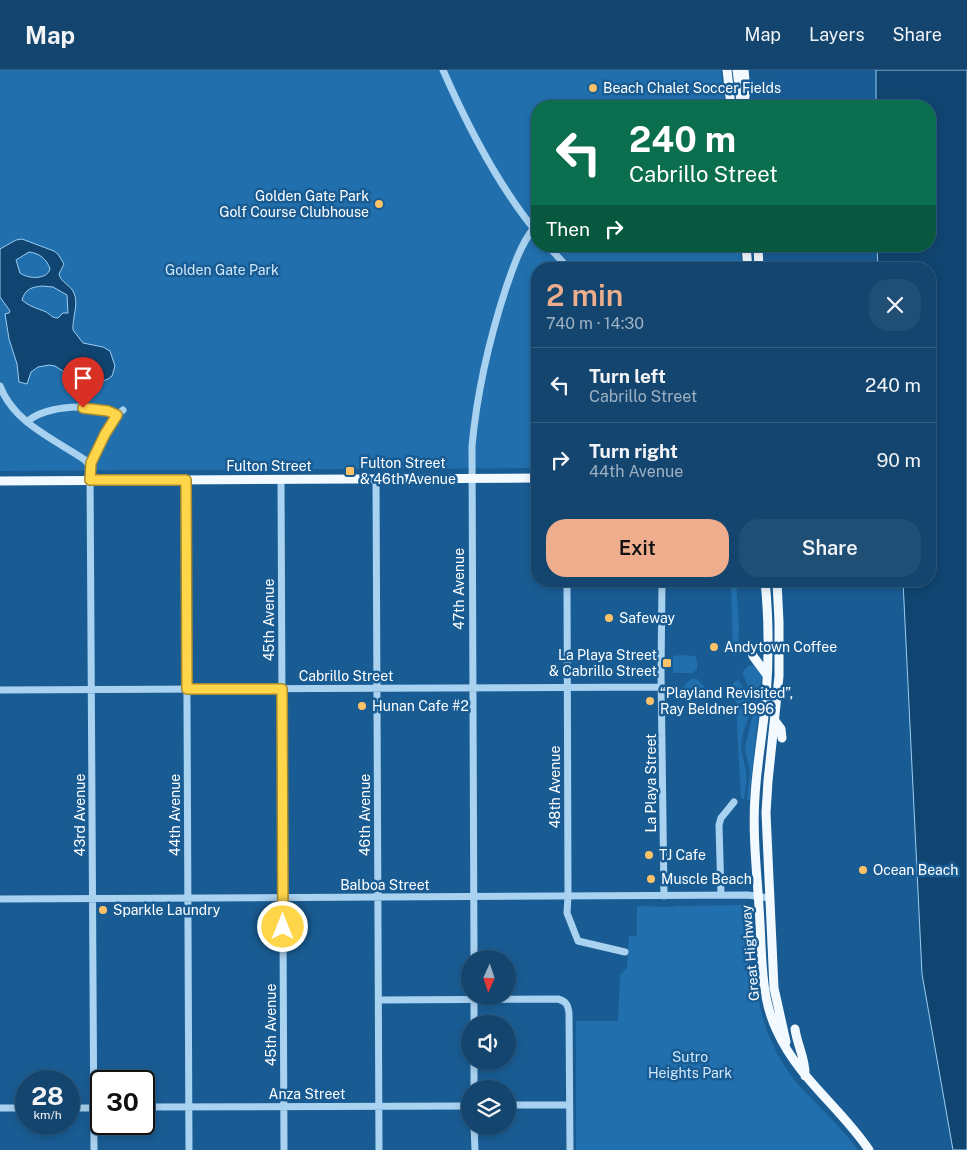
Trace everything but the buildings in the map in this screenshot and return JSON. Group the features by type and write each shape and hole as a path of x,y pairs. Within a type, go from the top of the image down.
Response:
{"main road":[{"path":"727,70 731,100"},
{"path":"731,100 732,70"},
{"path":"738,70 741,100"},
{"path":"744,70 746,91 744,100"},
{"name":"Fulton Street","path":"0,481 531,478"},
{"name":"Great Highway","path":"766,587 768,675 755,797 765,987 776,1030 805,1076 848,1122 869,1150"},
{"name":"Great Highway","path":"777,587 779,653 766,797 774,988 788,1049"},
{"path":"751,648 753,656 768,675"},
{"path":"774,721 781,729 782,738"},
{"path":"795,1029 798,1044 806,1065 805,1076"}],"street":[{"path":"442,70 488,160 531,226"},
{"name":"47th Avenue","path":"474,950 471,479 474,423 488,347 511,275 526,238 531,235"},
{"path":"553,252 563,262"},
{"path":"0,386 8,403 27,422 83,458 90,466 105,434 120,413 66,408 34,417 27,422"},
{"name":"43rd Avenue","path":"90,466 93,899 97,1070"},
{"name":"46th Avenue","path":"376,479 379,1150"},
{"name":"44th Avenue","path":"186,480 189,1150"},
{"name":"45th Avenue","path":"281,480 284,1150"},
{"name":"48th Avenue","path":"567,587 567,913 576,940 625,952"},
{"name":"La Playa Street","path":"662,587 664,896"},
{"name":"Cabrillo Street","path":"0,690 662,687"},
{"path":"721,895 719,825 721,818 734,802"},
{"name":"Balboa Street","path":"0,899 721,895 748,895 770,898"},
{"path":"379,1000 461,998"},
{"path":"516,999 558,1000 566,1003 569,1013 570,1150"},
{"path":"516,1105 570,1105"},
{"name":"Anza Street","path":"155,1107 461,1106"},
{"path":"0,1108 15,1108"},
{"name":"43rd Avenue","path":"94,1150 95,1135"},
{"path":"474,1135 474,1150"}],"green space":[{"name":"Golden Gate Park","path":"0,70 721,70 724,100 531,100 531,252 741,252 741,262 531,262 531,468 0,471"},
{"path":"731,587 736,587 739,627 738,652 733,657"},
{"path":"673,656 695,656 697,669 693,673 673,673"},
{"path":"750,665 756,666 762,676 749,800 747,800 750,770 745,750 755,706 743,671"},
{"path":"691,679 697,679 710,693 721,693 724,697 678,696 677,693"},
{"path":"738,680 745,690 750,706 750,713 741,745 746,775 744,799 741,798 736,702 733,699 733,683"},
{"name":"Sutro Heights Park","path":"742,905 747,908 750,973 754,977 763,1019 773,1046 796,1082 844,1132 858,1150 576,1150 576,1021 618,1021 620,975 627,968 629,936 637,936 637,906"}],"shaded area":[{"path":"876,70 967,70 967,1150 953,1150 922,974 903,587 936,587 936,262 878,262 877,252 936,252 936,100 876,100"},
{"path":"22,239 58,254 64,264 59,274 60,277 72,290 75,297 76,306 73,330 83,343 103,347 110,351 115,366 112,376 108,379 100,382 79,380 55,366 49,365 38,367 31,372 27,384 19,382 17,364 9,339 5,314 10,311 0,297 0,249 16,240","holes":["29,252 45,259 50,269 48,273 41,277 32,277 20,273 16,260","42,286 53,287 67,295 68,313 63,313 58,318 54,317 22,300 29,289"]}],"place":[{"name":"Beach Chalet Soccer Fields","path":"593,88"},
{"name":"Golden Gate Park Golf Course Clubhouse","path":"379,204"},
{"name":"Fulton Street & 46th Avenue","path":"350,471"},
{"name":"Safeway","path":"609,618"},
{"name":"Andytown Coffee","path":"714,647"},
{"name":"La Playa Street & Cabrillo Street","path":"667,663"},
{"name":"“Playland Revisited”, Ray Beldner 1996","path":"650,701"},
{"name":"Hunan Cafe #2","path":"362,706"},
{"name":"TJ Cafe","path":"649,855"},
{"name":"Ocean Beach","path":"863,870"},
{"name":"Muscle Beach","path":"651,879"},
{"name":"Sparkle Laundry","path":"103,910"}],"route":[{"path":"83,408 113,412 117,415 98,446 90,466 90,480 186,480 187,689 282,689 283,927"}]}
